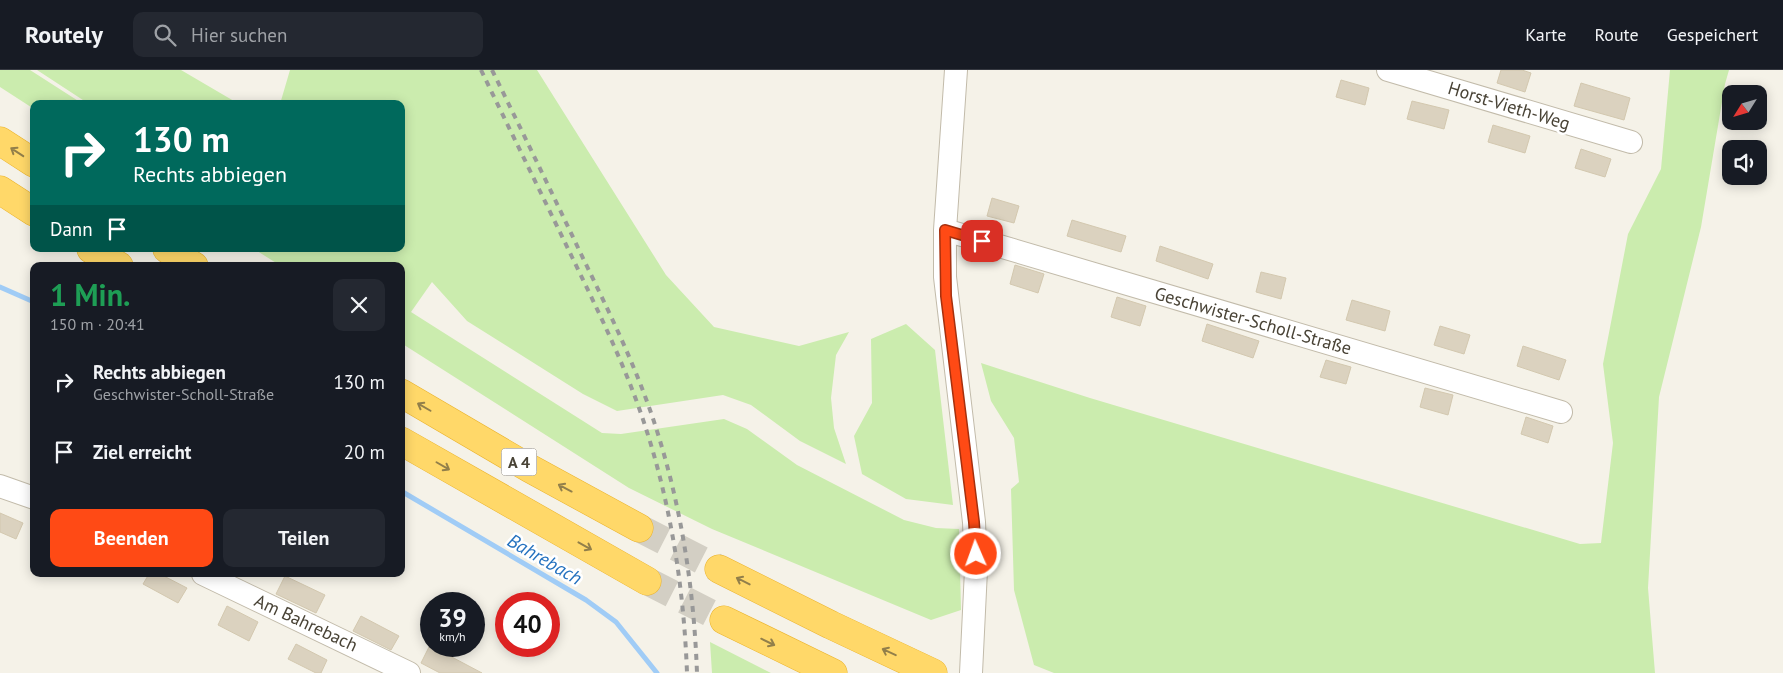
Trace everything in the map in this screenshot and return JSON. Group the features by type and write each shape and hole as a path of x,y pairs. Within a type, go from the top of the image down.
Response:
{"highway":[{"path":"0,142 30,161"},
{"path":"0,190 30,209"},
{"path":"96,252 112,262"},
{"path":"172,252 188,262"},
{"name":"A 4","path":"405,395 529,468 639,528"},
{"name":"A 4","path":"405,443 648,581"},
{"path":"719,569 933,673"},
{"path":"724,620 833,673"}],"street":[{"path":"956,70 945,230 946,296 974,522 976,570 971,673"},
{"name":"Horst-Vieth-Weg","path":"1388,70 1631,142"},
{"name":"Geschwister-Scholl-Straße","path":"945,230 1561,412"},
{"path":"0,486 30,497"},
{"name":"Am Bahrebach","path":"209,577 409,673"}],"green space":[{"path":"0,70 30,70 77,100 30,100 30,106 0,87"},
{"path":"37,70 181,70 232,100 83,100"},
{"path":"290,70 537,70 666,275 714,327 799,346 849,332 836,355 831,398 834,428 846,464 800,441 751,405 723,395 617,411 583,394 467,321 432,282 411,312 602,433 621,434 724,419 747,429 797,465 904,520 936,528 959,529 961,610 931,620 712,529 629,488 405,346 405,262 275,262 259,252 405,252 405,100 281,100"},
{"path":"1670,70 1729,70 1725,85 1722,85 1722,102 1701,227 1659,397 1648,588 1655,673 1054,673 1034,665 1014,590 1011,489 1019,482 1014,438 991,401 981,363 1090,398 1580,544 1601,543 1613,443 1603,364 1628,234 1661,169"},
{"path":"906,324 935,350 953,505 906,499 862,474 854,436 872,403 871,339"},
{"path":"710,642 771,673 712,673"}],"building":[{"path":"1501,70 1522,70 1531,73 1525,92 1497,83"},
{"path":"1341,80 1369,88 1365,105 1336,97"},
{"path":"1581,83 1630,98 1624,120 1574,106"},
{"path":"1412,101 1449,110 1444,129 1407,119"},
{"path":"1493,125 1530,136 1525,153 1488,142"},
{"path":"1581,149 1611,159 1605,177 1575,168"},
{"path":"992,198 1019,206 1014,223 987,216"},
{"path":"1072,220 1126,236 1121,252 1067,236"},
{"path":"1160,246 1213,264 1208,279 1156,261"},
{"path":"1015,265 1044,274 1038,293 1010,284"},
{"path":"1261,272 1286,278 1281,299 1256,292"},
{"path":"1117,297 1146,306 1140,326 1111,317"},
{"path":"1352,300 1390,311 1385,331 1346,320"},
{"path":"1207,324 1259,341 1253,358 1202,341"},
{"path":"1440,326 1470,335 1464,354 1434,345"},
{"path":"1523,346 1566,360 1559,380 1517,366"},
{"path":"1326,360 1351,367 1346,384 1320,377"},
{"path":"1425,388 1453,395 1448,415 1420,407"},
{"path":"1526,417 1553,426 1548,443 1521,434"},
{"path":"0,513 23,523 16,539 0,532"},
{"path":"147,577 166,577 187,588 178,603 143,584"},
{"path":"284,577 287,577 325,595 316,613 276,594"},
{"path":"227,606 258,622 249,641 218,625"},
{"path":"361,616 399,636 391,650 353,631"},
{"path":"296,644 327,660 321,673 316,673 288,659"},
{"path":"424,657 452,657 482,673 440,673 421,663"}],"waterway":[{"name":"Bahrebach","path":"0,287 30,300"},
{"name":"Bahrebach","path":"405,493 586,600 616,622 657,673"}],"tunnel":[{"path":"639,528 719,569"},
{"path":"647,581 724,620"}],"railway":[{"path":"481,70 603,322 623,367 648,435 664,493 680,582 687,673"},
{"path":"492,70 612,319 632,363 657,431 680,521 690,581 697,673"}],"route":[{"path":"976,554 974,522 946,296 945,230 982,241"}]}
